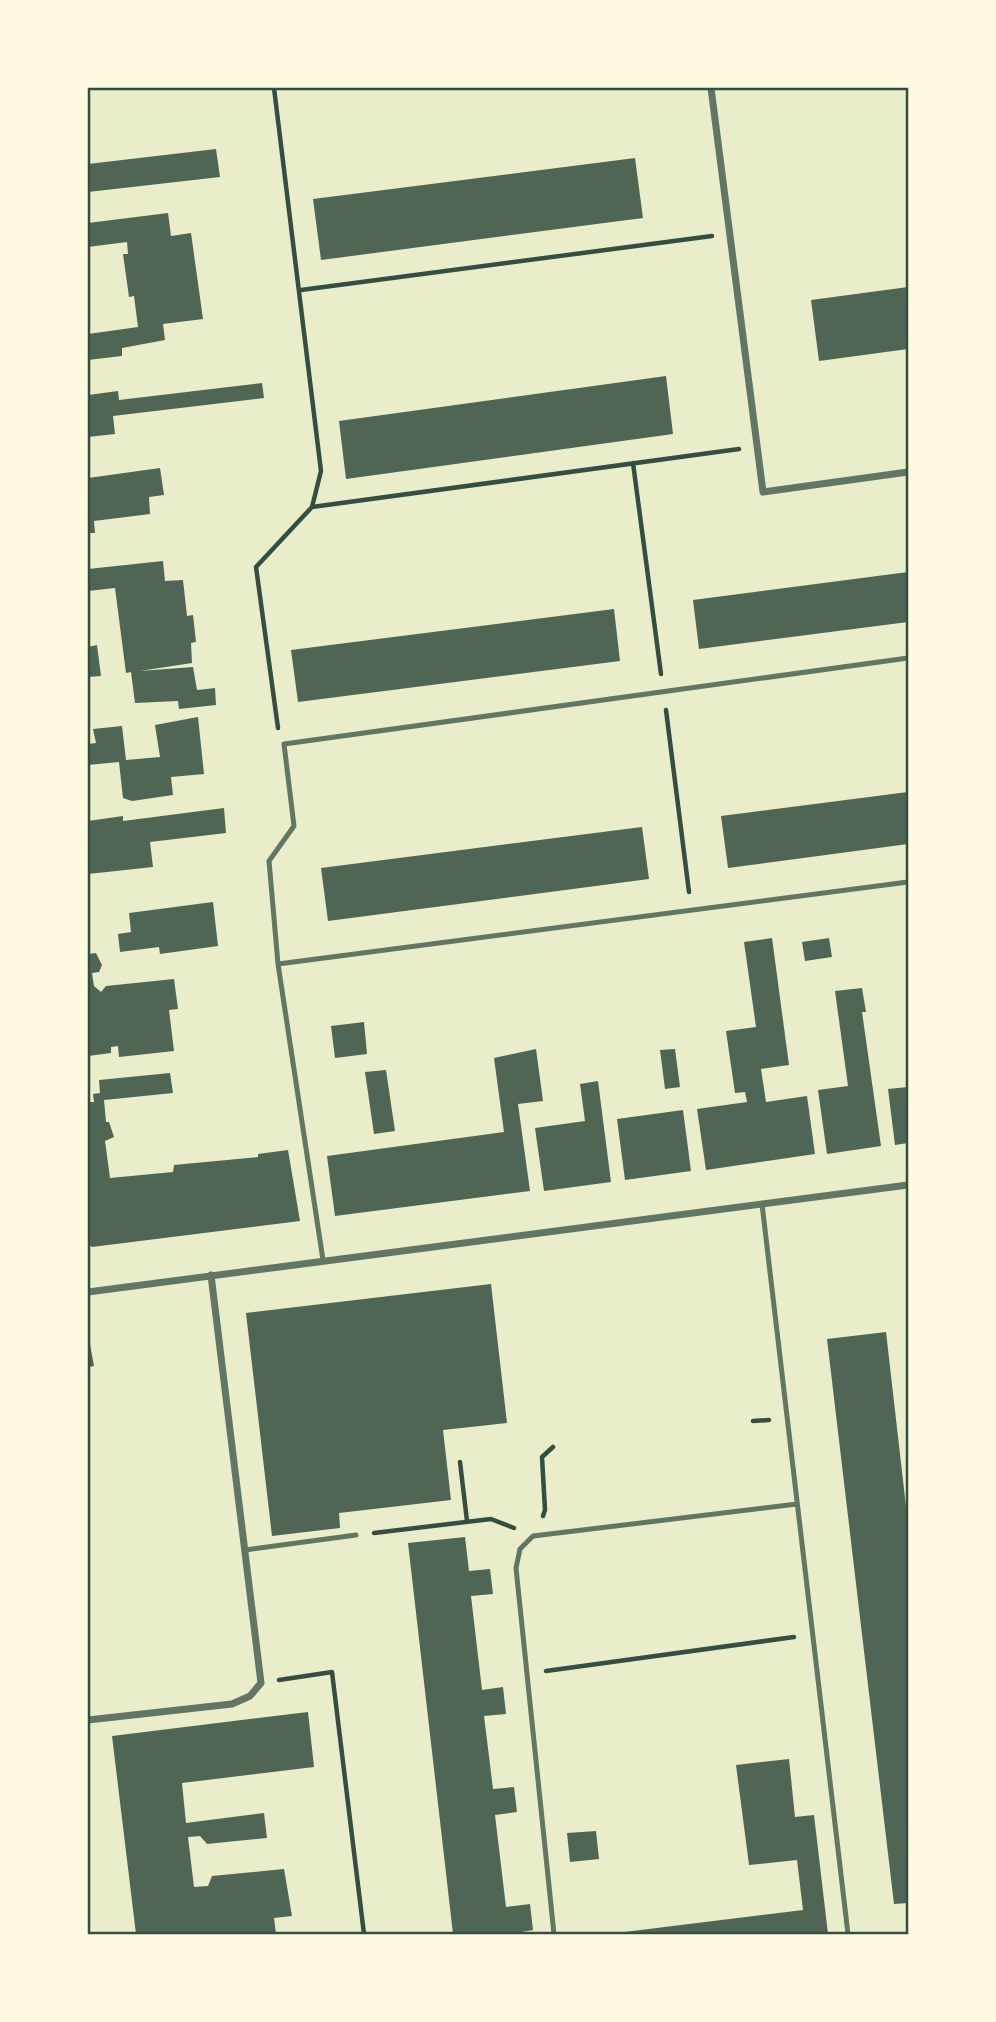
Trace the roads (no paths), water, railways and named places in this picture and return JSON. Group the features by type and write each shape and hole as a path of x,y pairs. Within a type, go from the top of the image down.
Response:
{"street":[{"path":"711,88 763,492 908,472"},
{"path":"88,1292 908,1185"},
{"path":"88,1720 232,1704 250,1696 261,1683 211,1275"}],"lane":[{"path":"323,1260 278,964 269,861 294,826 284,744 908,658"},
{"path":"278,964 908,883"},
{"path":"762,1204 848,1934"},
{"path":"554,1934 516,1568 520,1549 533,1536 797,1504"},
{"path":"245,1550 356,1535"}]}
